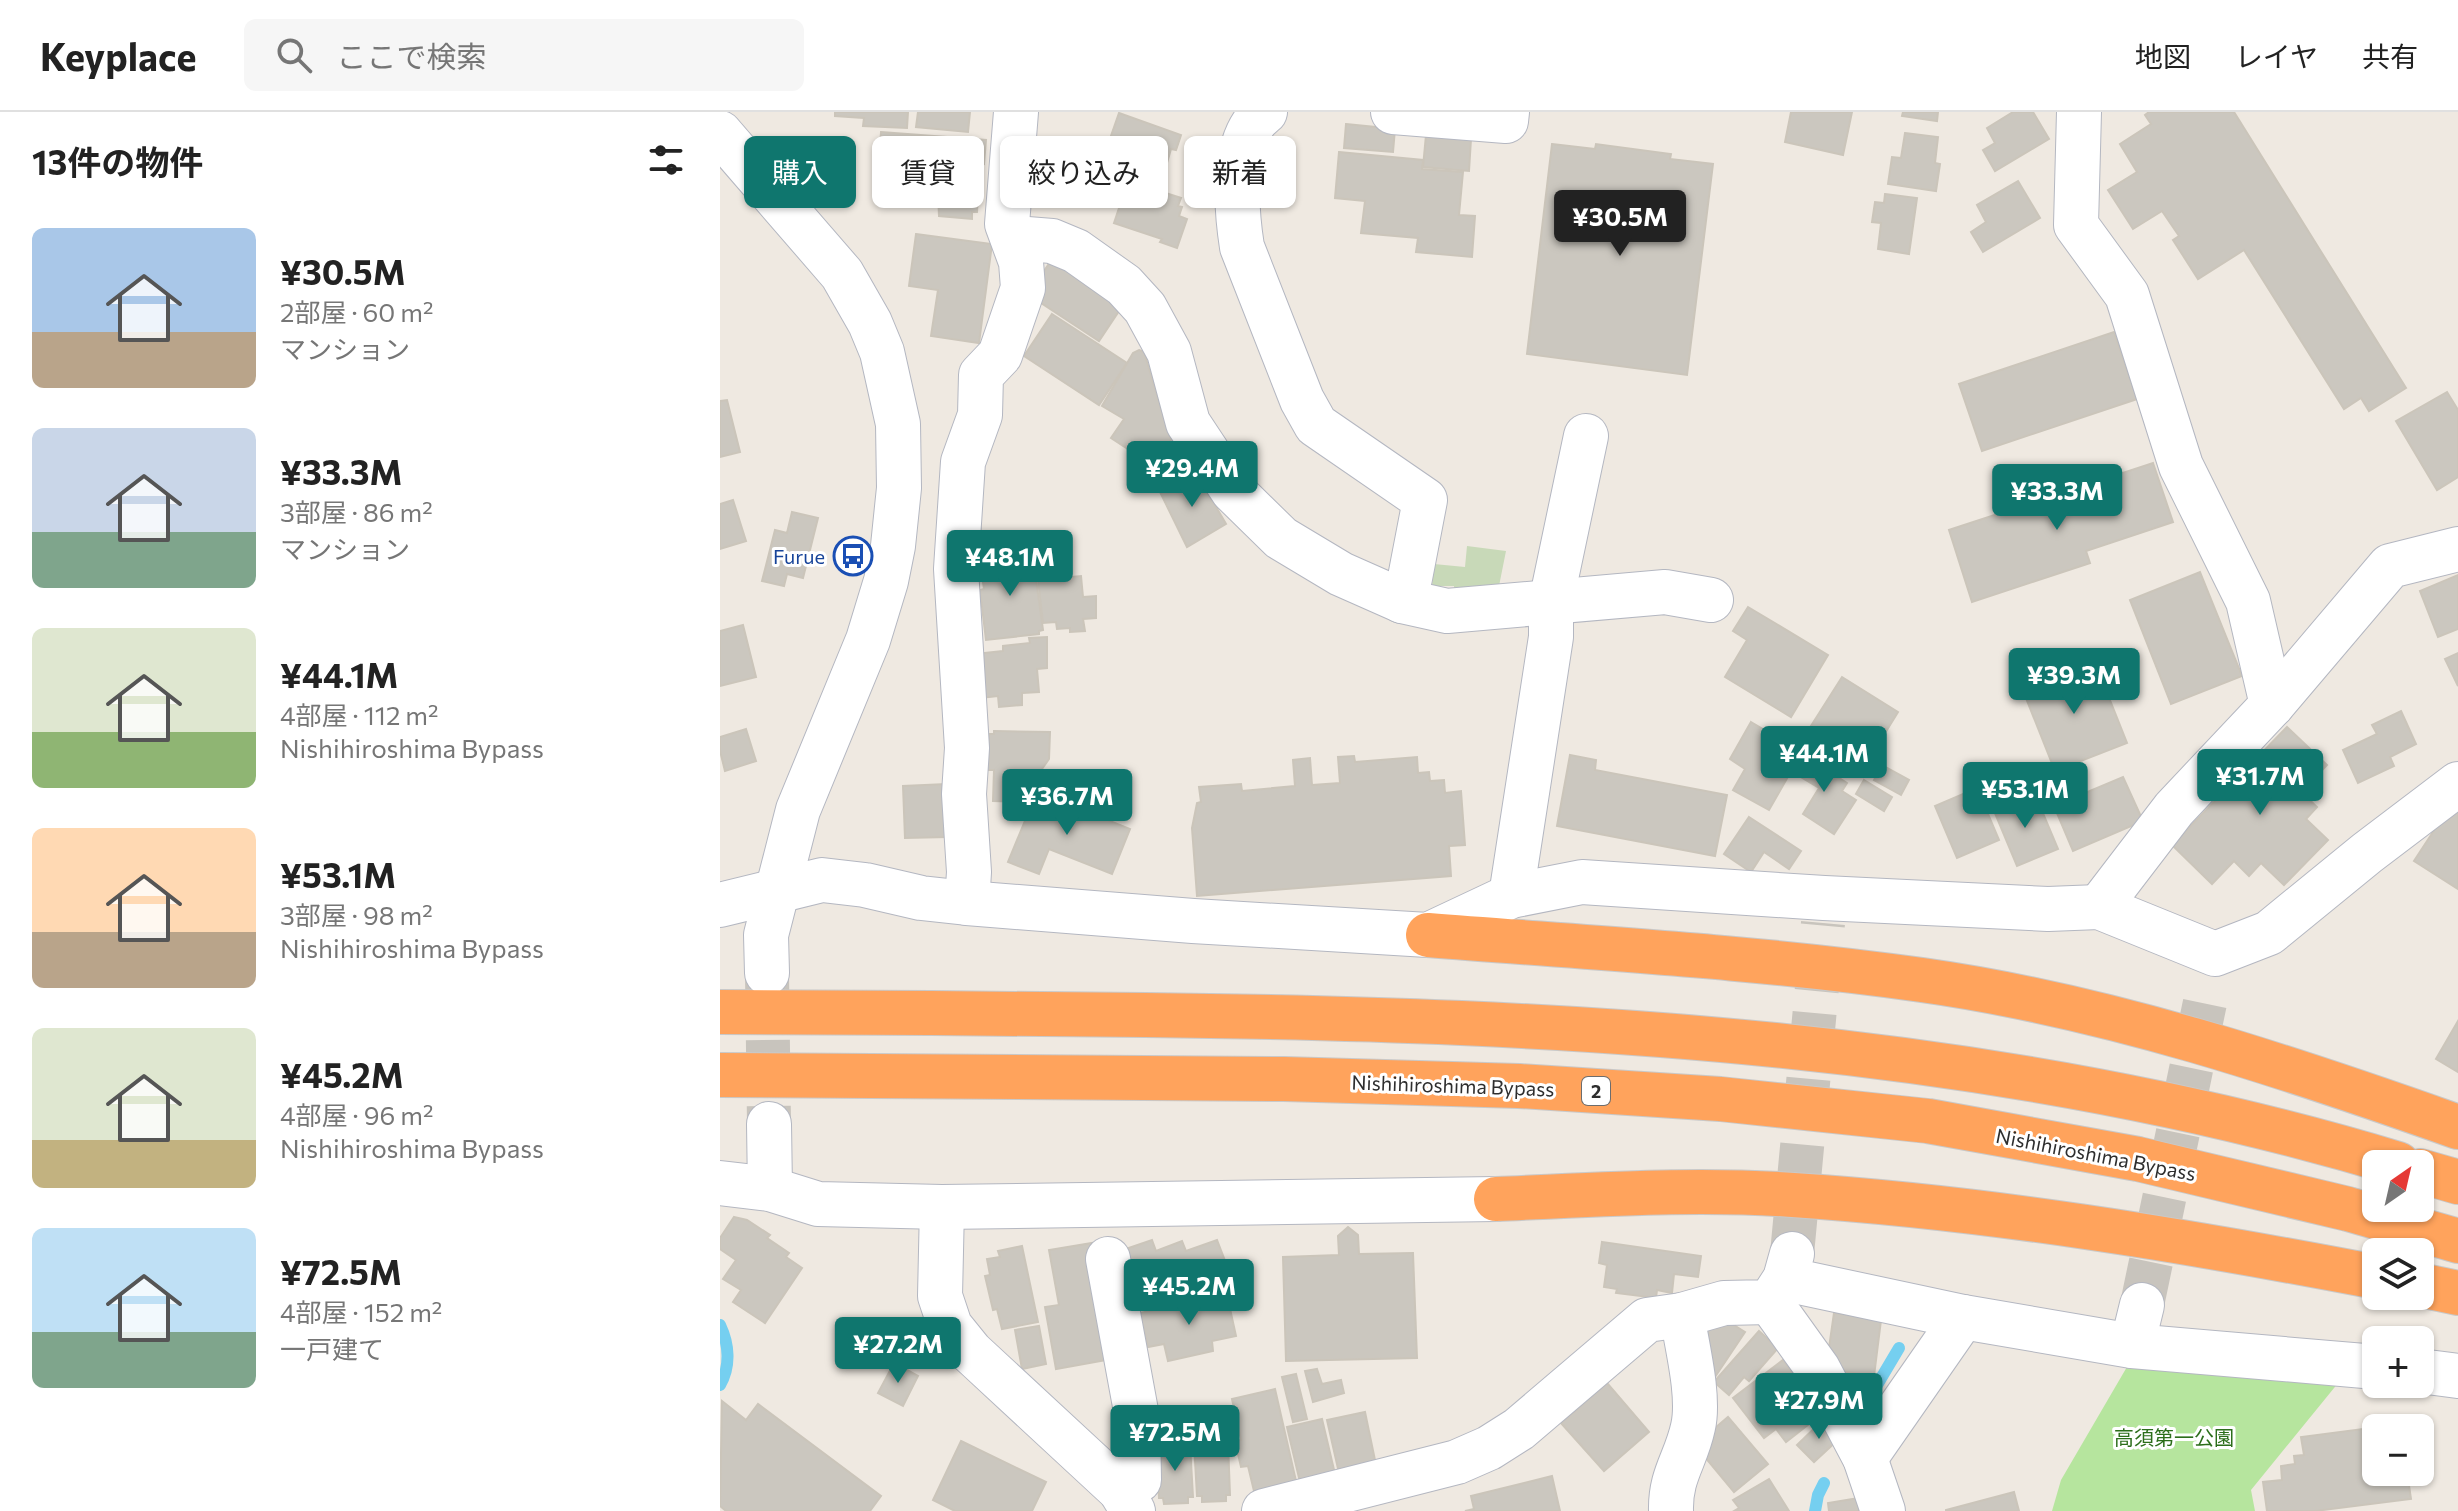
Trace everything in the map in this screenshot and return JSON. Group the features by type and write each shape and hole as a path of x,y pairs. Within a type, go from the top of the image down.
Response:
{"highway":[{"path":"1428,935 1774,962 1924,980 2072,1009 2219,1046 2458,1127"},
{"path":"720,1012 1288,1017 1524,1025 1735,1039 1942,1065 2145,1100 2362,1153"},
{"name":"Nishihiroshima Bypass","path":"720,1075 1284,1079 1519,1086 1720,1099 1928,1121 2138,1159 2348,1209 2458,1241"},
{"path":"2434,1175 2458,1182"},
{"path":"1496,1199 1654,1192 1790,1194 1974,1210 2211,1246 2362,1274"},
{"path":"2434,1288 2458,1293"}],"street":[{"path":"967,903 969,872 964,794 967,748 956,569 963,462 980,415 981,375 1000,355 1023,288 1021,262 1007,224 1016,112"},
{"path":"1265,112 1252,123 1241,145 1239,228 1242,247 1302,400 1316,425 1425,500 1410,578 1402,601"},
{"path":"1393,112 1506,121 1507,112"},
{"path":"2079,112 2076,225 2127,295 2181,466 2248,601 2272,705"},
{"path":"720,133 842,274 870,323 882,352 898,424 899,488 886,581 868,640 798,810 766,935 767,973"},
{"path":"1014,238 1052,241 1076,251 1124,285 1145,308 1169,352 1188,423 1233,491 1281,538 1341,574 1402,601 1447,611 1665,592 1711,600"},
{"path":"1511,896 1551,637 1551,602 1586,436"},
{"path":"2099,907 2174,809 2272,705 2390,566 2458,549"},
{"path":"720,905 822,880 967,903 1428,935 1511,896 1582,882 1824,910 2099,907 2211,971 2269,933 2458,784"},
{"path":"769,1124 770,1189"},
{"path":"720,1183 770,1189 818,1204 942,1207 1496,1199"},
{"path":"942,1207 940,1296 950,1326 971,1352 1126,1501 1139,1480 1138,1422 1108,1259"},
{"path":"1782,1279 1818,1369 1865,1458 1883,1511"},
{"path":"1264,1511 1457,1462 1489,1448 1519,1429 1647,1320 1682,1315 1724,1303 1782,1279 1963,1317 2137,1325 2362,1365"},
{"path":"1671,1511 1671,1489 1694,1425 1693,1387 1682,1315"},
{"path":"1865,1458 1963,1317"},
{"path":"2434,1373 2458,1376"}],"green space":[{"path":"1467,546 1506,551 1498,591 1454,594 1454,586 1432,586 1434,564 1465,567"},
{"name":"高須第一公園","path":"2131,1360 2343,1377 2251,1490 2255,1511 2052,1511 2061,1480"}],"building":[{"path":"835,112 908,112 907,128 863,126 864,118 835,116"},
{"path":"918,112 970,112 968,132 916,127"},
{"path":"1791,112 1852,112 1843,155 1785,142"},
{"path":"1903,112 1938,112 1937,121 1902,116"},
{"path":"2013,112 2033,112 2049,139 1995,171 1983,150 1995,143 1987,128"},
{"path":"2149,112 2234,112 2406,388 2369,411 2361,398 2344,409 2244,250 2198,279 2173,240 2179,236 2162,211 2133,229 2108,190 2137,172 2120,144 2151,124 2145,115"},
{"path":"1119,113 1181,135 1176,150 1171,149 1168,160 1168,136 1111,136"},
{"path":"1346,124 1395,129 1393,152 1344,148"},
{"path":"881,132 934,136 881,136"},
{"path":"1905,133 1938,137 1935,163 1940,164 1936,191 1888,184 1892,157 1901,158"},
{"path":"1426,135 1471,139 1469,171 1423,167"},
{"path":"1552,144 1595,149 1596,144 1671,154 1670,159 1713,164 1687,375 1527,354"},
{"path":"1339,152 1423,160 1422,169 1463,172 1459,215 1475,216 1472,257 1416,252 1418,238 1361,233 1365,201 1335,198"},
{"path":"2018,181 2040,218 1983,252 1971,232 1986,222 1977,205"},
{"path":"1168,194 1181,198 1179,216 1187,219 1177,248 1160,242 1162,239 1114,223 1119,208 1168,208"},
{"path":"1885,194 1917,198 1909,254 1878,249 1881,223 1872,222 1875,202 1884,203"},
{"path":"939,208 977,208 977,212 972,212 972,219 939,216"},
{"path":"916,234 992,244 979,343 931,336 938,290 909,286"},
{"path":"1053,258 1123,305 1099,341 1035,299 1037,281"},
{"path":"1052,314 1127,363 1099,405 1024,356"},
{"path":"2114,332 2137,399 1982,451 1959,384"},
{"path":"1139,350 1144,352 1171,440 1154,466 1111,438 1124,419 1102,406 1133,353"},
{"path":"2447,392 2458,410 2458,477 2437,490 2396,421"},
{"path":"727,400 740,452 720,457 720,401"},
{"path":"2153,463 2173,522 2086,551 2090,563 1972,602 1949,530"},
{"path":"1195,471 1226,524 1187,547 1160,492"},
{"path":"733,500 746,541 720,549 720,504"},
{"path":"792,512 818,518 803,578 787,574 784,586 762,581 775,530 787,533"},
{"path":"1029,556 1030,565 1034,564 1043,630 1039,634 986,640 980,561"},
{"path":"2200,572 2242,676 2171,704 2130,600"},
{"path":"2458,575 2458,629 2438,637 2420,591"},
{"path":"1081,576 1083,597 1096,596 1096,618 1083,619 1085,631 1070,632 1070,628 1057,629 1056,622 1043,623 1038,580"},
{"path":"1748,607 1828,655 1791,717 1725,677 1747,640 1733,631"},
{"path":"743,625 756,677 720,686 720,631"},
{"path":"1047,637 1047,668 1037,669 1039,692 1022,693 1022,705 999,707 998,696 981,698 976,654 1003,651 1003,646 1030,643 1029,638"},
{"path":"2458,653 2458,686 2445,659"},
{"path":"2094,660 2127,743 2055,771 2022,688"},
{"path":"1842,677 1898,712 1861,772 1804,737"},
{"path":"2401,711 2416,744 2390,757 2394,766 2358,783 2343,750 2377,734 2372,725"},
{"path":"1751,722 1793,747 1780,770 1789,775 1769,810 1733,790 1745,769 1730,759"},
{"path":"2287,727 2327,765 2301,792 2317,807 2306,819 2328,840 2284,885 2261,863 2249,876 2234,861 2212,884 2172,845"},
{"path":"746,729 756,761 725,771 720,737"},
{"path":"994,731 1050,732 1049,759 1042,774 1038,774 1037,785 1031,785 1031,802 993,801 994,770 988,770 989,734 994,734"},
{"path":"1800,753 1847,783 1842,791 1856,800 1834,834 1803,814 1819,788 1789,770"},
{"path":"1570,755 1596,760 1595,770 1727,795 1715,856 1557,826"},
{"path":"1354,756 1355,762 1417,757 1418,773 1429,772 1430,781 1444,780 1445,793 1461,791 1465,845 1449,846 1451,876 1197,896 1192,828 1197,803 1201,802 1199,787 1241,784 1242,791 1295,786 1293,760 1310,758 1312,785 1340,783 1338,757"},
{"path":"1882,765 1909,780 1901,795 1874,780"},
{"path":"2123,777 2143,821 2073,851 2054,806"},
{"path":"1864,780 1892,797 1884,811 1856,794"},
{"path":"946,784 948,837 905,838 903,786"},
{"path":"1977,788 1999,840 1957,858 1935,806"},
{"path":"1036,794 1082,814 1083,810 1130,829 1112,874 1049,849 1039,874 1008,862"},
{"path":"2017,795 2021,806 2037,799 2058,849 2017,866 1992,806"},
{"path":"2450,806 2458,811 2458,889 2414,861"},
{"path":"1749,817 1801,851 1789,869 1764,852 1751,872 1724,854"},
{"path":"2458,1021 2458,1072 2436,1059"},
{"path":"734,1217 747,1220 770,1235 767,1238 789,1253 786,1257 802,1268 765,1323 733,1302 741,1290 723,1279 736,1260 720,1249 720,1238"},
{"path":"1348,1227 1358,1235 1359,1254 1413,1253 1417,1358 1286,1361 1283,1257 1339,1255 1338,1236"},
{"path":"1152,1240 1156,1251 1182,1241 1186,1251 1217,1240 1232,1279 1177,1300 1174,1292 1138,1305 1123,1250"},
{"path":"1602,1242 1701,1256 1698,1277 1674,1274 1672,1293 1657,1290 1656,1298 1616,1293 1617,1289 1604,1287 1607,1265 1599,1263"},
{"path":"1092,1243 1112,1359 1056,1369 1045,1307 1059,1305 1049,1250"},
{"path":"1022,1246 1038,1322 1002,1329 997,1309 993,1310 985,1276 990,1275 987,1259 1000,1257 998,1251"},
{"path":"1227,1295 1236,1336 1212,1341 1213,1351 1168,1361 1164,1344 1148,1347 1140,1313"},
{"path":"1834,1313 1881,1320 1874,1376 1826,1369"},
{"path":"1721,1317 1745,1332 1713,1380 1694,1350 1714,1320"},
{"path":"1039,1326 1046,1364 1022,1369 1015,1330"},
{"path":"1759,1331 1778,1348 1749,1381 1744,1377 1729,1395 1714,1382"},
{"path":"1783,1360 1814,1401 1800,1412 1809,1424 1786,1442 1776,1429 1764,1438 1733,1398"},
{"path":"894,1363 918,1376 903,1406 878,1393"},
{"path":"1317,1369 1322,1384 1341,1380 1344,1393 1313,1402 1305,1371"},
{"path":"1296,1374 1307,1419 1293,1422 1282,1377"},
{"path":"1607,1383 1649,1432 1604,1471 1561,1423"},
{"path":"1275,1389 1296,1481 1254,1491 1248,1466 1241,1467 1235,1441 1241,1440 1232,1399"},
{"path":"722,1401 746,1420 758,1404 881,1496 870,1511 726,1511 720,1506"},
{"path":"1365,1412 1376,1465 1339,1473 1327,1420"},
{"path":"1728,1417 1768,1464 1734,1492 1695,1445"},
{"path":"1322,1419 1335,1474 1300,1482 1287,1427"},
{"path":"1823,1420 1840,1438 1814,1462 1797,1445"},
{"path":"2362,1429 2362,1486 2409,1486 2411,1499 2315,1511 2267,1511 2263,1482 2282,1480 2281,1466 2295,1464 2294,1456 2304,1455 2301,1437"},
{"path":"961,1441 1046,1482 1032,1511 955,1511 933,1500"},
{"path":"1228,1442 1230,1495 1226,1495 1226,1501 1202,1502 1202,1496 1197,1496 1194,1443"},
{"path":"1190,1444 1193,1497 1188,1497 1188,1503 1164,1504 1163,1498 1159,1498 1156,1446"},
{"path":"1552,1476 1560,1511 1465,1511 1474,1509 1471,1496"},
{"path":"1769,1479 1789,1511 1734,1511 1739,1508 1733,1500"},
{"path":"2014,1492 2019,1511 1946,1511 1946,1510"},
{"path":"1865,1497 1867,1511 1829,1511 1828,1503"}],"waterway":[{"path":"720,1325 728,1355 720,1385"},
{"path":"1864,1407 1899,1348"},
{"path":"1815,1511 1824,1483"}],"tunnel":[{"path":"1792,1254 1823,923"},
{"path":"767,974 769,1124"},
{"path":"2142,1305 2208,988"}],"place":[{"name":"Furue","path":"853,556"}]}
